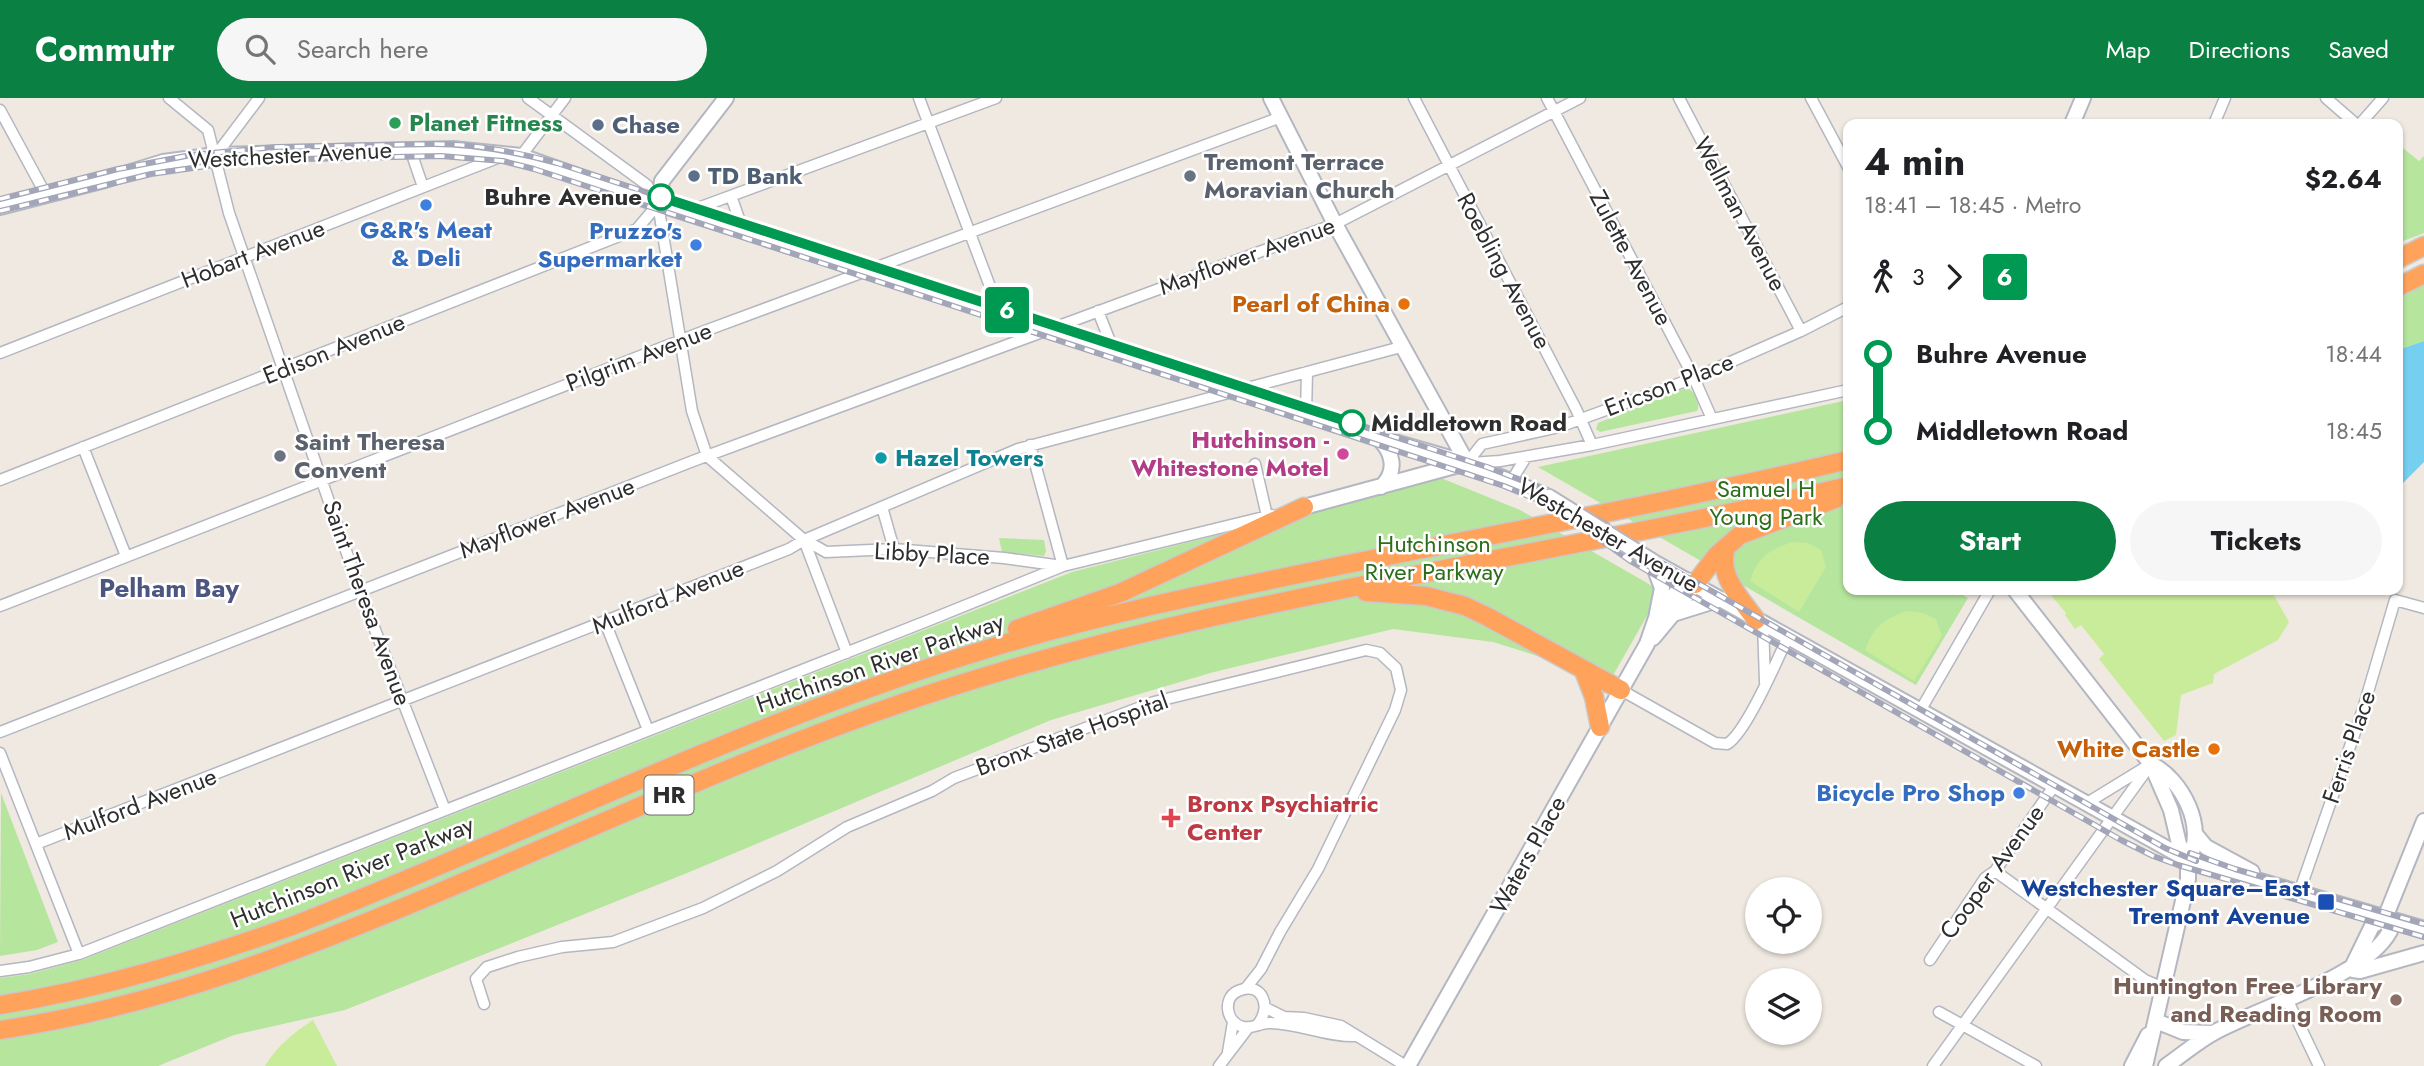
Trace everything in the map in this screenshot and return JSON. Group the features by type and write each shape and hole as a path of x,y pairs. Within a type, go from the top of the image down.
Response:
{"highway":[{"path":"2403,284 2424,274"},
{"name":"Hutchinson River Parkway","path":"0,1005 144,974 292,926 808,710 911,674 1062,628 1203,594 1843,461"},
{"name":"Hutchinson River Parkway","path":"0,1030 136,1003 278,958 413,904 760,756 922,696 1087,647 1349,589 1843,487"},
{"path":"1691,582 1747,532 1843,496"},
{"path":"911,674 994,637 1120,593 1304,507"},
{"path":"1726,548 1724,560 1734,591 1759,621"},
{"path":"1349,589 1449,600 1489,617 1621,690"},
{"path":"1584,671 1594,697 1600,727"},
{"path":"0,997 42,998"}],"main road":[{"path":"658,204 662,181 726,98"},
{"path":"1271,98 1401,346 1470,459 1381,487 1304,507"},
{"path":"2074,119 2083,98"},
{"name":"Westchester Avenue","path":"0,207 163,162 216,155 410,149 453,149 514,155 1377,437 1470,459 1549,497 1652,561 2188,860 2424,929"},
{"path":"1377,437 1387,447 1392,470 1391,476 1381,487"},
{"path":"1652,561 1662,588 1657,615"},
{"name":"Waters Place","path":"1647,644 1674,614 1691,582"},
{"name":"Waters Place","path":"1407,1066 1647,644 1657,615 1691,582"},
{"path":"2019,595 2151,764 2171,810 2179,844 2188,860 2188,879 2145,1066"},
{"path":"1674,614 1721,599"},
{"path":"2151,764 2164,770 2183,796 2191,813 2196,835 2194,850 2188,860"},
{"path":"2348,970 2358,957 2372,926 2385,918 2424,821"},
{"name":"Westchester Avenue","path":"2196,835 2206,847 2278,886"},
{"path":"2350,908 2369,935"},
{"path":"2166,1066 2213,1033 2359,964 2390,931 2385,918"},
{"path":"2348,970 2360,971 2424,953"},
{"path":"2156,1021 2183,1032 2213,1033"},
{"path":"2132,1066 2156,1021"}],"street":[{"name":"Saint Theresa Avenue","path":"169,98 208,130 229,213 360,591 445,810"},
{"path":"216,155 259,98"},
{"path":"528,98 645,181 658,204 692,411 707,456 804,540 847,653"},
{"path":"514,155 565,98"},
{"path":"919,98 1000,313"},
{"path":"686,213 996,98"},
{"name":"Roebling Avenue","path":"1414,98 1581,419 1592,446"},
{"name":"Zulette Avenue","path":"1547,98 1694,378 1712,419"},
{"name":"Mayflower Avenue","path":"0,732 707,456 1335,224 1580,98"},
{"name":"Wellman Avenue","path":"1679,98 1801,331"},
{"path":"1811,98 1843,158"},
{"path":"2216,119 2225,98"},
{"path":"2326,98 2352,119"},
{"path":"2363,119 2383,98"},
{"path":"0,110 46,195"},
{"name":"Pilgrim Avenue","path":"0,606 681,340 1281,117"},
{"path":"410,149 423,187"},
{"name":"Hobart Avenue","path":"0,353 423,187 514,155"},
{"path":"731,196 743,230"},
{"name":"Edison Avenue","path":"0,480 637,229 658,204"},
{"name":"Ericson Place","path":"1470,459 1482,444 1559,427 1694,378 1843,310"},
{"path":"1098,311 1113,349"},
{"name":"Mulford Avenue","path":"36,844 789,549 804,540 1030,445 1401,346"},
{"path":"1306,413 1307,372"},
{"name":"Ericson Place","path":"1470,459 1526,457 1592,446 1843,391"},
{"path":"1030,445 1063,566"},
{"path":"83,447 126,556"},
{"path":"1511,480 1526,457"},
{"path":"1255,464 1268,516"},
{"path":"882,507 894,549"},
{"path":"0,971 29,967 79,954 1063,566 1304,507"},
{"name":"Libby Place","path":"804,540 826,552 894,549 1063,566"},
{"path":"1920,710 1987,595"},
{"name":"Ferris Place","path":"2299,893 2363,709 2395,600 2424,608"},
{"path":"1759,621 1765,686"},
{"path":"605,622 648,730"},
{"path":"1621,690 1715,743 1727,744 1739,733 1788,637"},
{"name":"Bronx State Hospital","path":"484,1004 476,979 487,967 562,947 613,942 703,908 777,871 847,827 932,791 954,778 1154,702 1319,659 1366,650 1380,653 1396,668 1400,678 1401,690 1395,710 1318,869 1261,969 1246,988"},
{"path":"0,753 79,954"},
{"path":"2087,803 2151,764"},
{"path":"1933,1066 2151,764"},
{"name":"Cooper Avenue","path":"1930,960 1985,878 1996,871 2054,786"},
{"path":"1996,871 2145,980 2164,988"},
{"name":"Bronx State Hospital","path":"1261,969 1262,996"},
{"path":"1219,1066 1253,1026 1264,1018 1266,1008 1262,996 1256,990 1246,988 1235,992 1228,1000 1227,1012 1233,1022 1240,1026 1253,1026 1270,1023 1337,1036 1355,1036"},
{"path":"2287,999 2319,1066"},
{"path":"1266,1008 1284,1017 1304,1018 1341,1027 1407,1066"},
{"path":"1939,1012 2036,1066"},
{"path":"1228,1053 1233,1022"}],"green space":[{"path":"2403,148 2419,161 2424,156 2424,233 2403,241"},
{"path":"2424,285 2424,341 2403,348 2403,296"},
{"path":"1686,388 1696,397 1697,411 1600,432 1596,429 1598,423"},
{"name":"Samuel H Young Park","path":"1843,401 1843,595 1963,595 1968,598 1916,685 1538,467"},
{"name":"Hutchinson River Parkway","path":"1441,478 1520,510 1661,591 1611,679 1493,642 1393,629 1214,672 1051,720 687,873 345,1010 234,1035 158,1066 0,1066 0,978 30,974 82,960 1072,572"},
{"path":"999,538 1044,540 1046,551 1044,556 1002,552"},
{"path":"1791,542 1808,543 1821,550 1826,567 1799,612 1750,581 1765,556"},
{"path":"2051,595 2274,595 2289,622 2278,640 2214,674 2213,683 2181,695 2176,735 2164,741 2099,659 2104,654 2081,625 2075,629"},
{"path":"1906,611 1923,613 1936,619 1942,636 1914,681 1865,650 1880,625"},
{"path":"1,793 58,942 37,950 0,956"},
{"path":"313,1020 337,1066 265,1066 286,1040"}],"water":[{"path":"2424,341 2424,462 2403,483 2403,348"}],"railway":[{"path":"0,199 118,169 191,155 276,147 434,144 465,145 511,152 557,163 1487,467 1534,485 1607,525"},
{"path":"0,211 151,174 248,160 441,156 503,161 534,169 1504,486 1545,503 1632,562 2153,856 2424,937"},
{"path":"1595,525 2165,848 2196,861"},
{"path":"2190,853 2235,869 2424,924"}],"metro line":[{"name":"6","path":"661,197 1352,423"}],"place":[{"name":"Planet Fitness","path":"395,123"},
{"name":"Chase","path":"598,125"},
{"name":"TD Bank","path":"694,176"},
{"name":"Tremont Terrace Moravian Church","path":"1190,176"},
{"name":"Buhre Avenue","path":"661,197"},
{"name":"G&R's Meat & Deli","path":"426,205"},
{"name":"Pruzzo's Supermarket","path":"696,245"},
{"name":"Pearl of China","path":"1404,304"},
{"name":"Middletown Road","path":"1352,423"},
{"name":"Hutchinson - Whitestone Motel","path":"1343,454"},
{"name":"Saint Theresa Convent","path":"280,456"},
{"name":"Hazel Towers","path":"881,458"},
{"name":"White Castle","path":"2214,749"},
{"name":"Bicycle Pro Shop","path":"2019,793"},
{"name":"Bronx Psychiatric Center","path":"1171,818"},
{"name":"Westchester Square–East Tremont Avenue","path":"2326,902"},
{"name":"Huntington Free Library and Reading Room","path":"2396,1000"}],"district":[{"name":"Pelham Bay","path":"169,588"}]}
